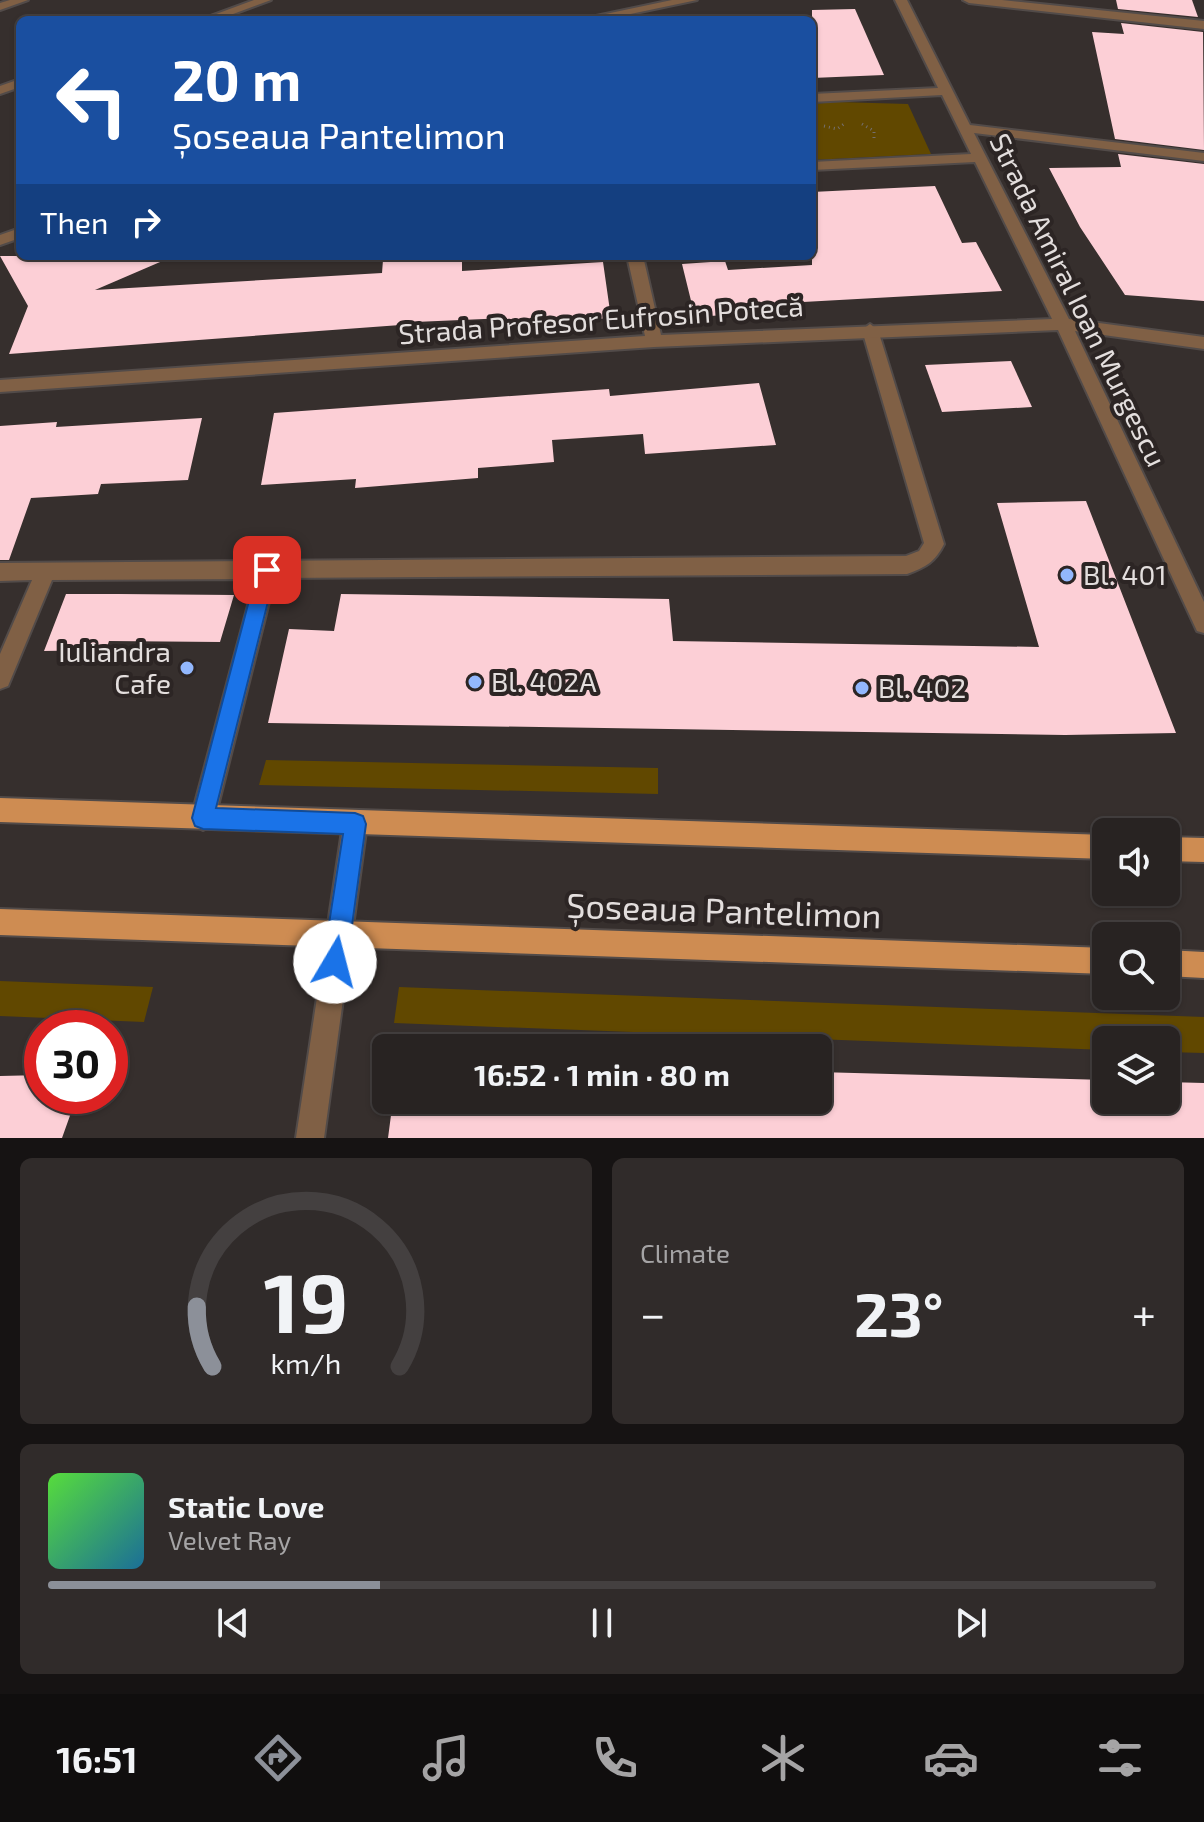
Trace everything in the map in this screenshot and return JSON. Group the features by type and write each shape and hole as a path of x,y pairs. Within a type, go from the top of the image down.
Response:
{"main road":[{"path":"0,810 1092,847"},
{"path":"1180,849 1204,850"},
{"name":"Șoseaua Pantelimon","path":"0,922 1092,960"},
{"path":"1180,964 1204,965"}],"street":[{"path":"0,7 22,0"},
{"path":"218,16 265,0"},
{"path":"605,16 691,0"},
{"name":"Strada Amiral Ioan Murgescu","path":"901,0 1063,324 1204,624"},
{"path":"969,0 1204,25"},
{"path":"816,98 946,91"},
{"path":"965,128 1204,157"},
{"path":"816,166 980,158"},
{"path":"636,260 654,341"},
{"name":"Strada Profesor Eufrosin Potecă","path":"0,386 654,341 870,330 1063,324 1204,343"},
{"path":"0,572 907,565 926,557 934,544 870,330"},
{"path":"203,818 267,570"},
{"path":"0,679 45,573"},
{"path":"310,1138 355,824"}],"shaded area":[{"path":"816,104 908,104 931,154 816,160"},
{"path":"266,760 658,768 658,794 259,785"},
{"path":"0,981 153,987 144,1022 128,1021 128,1010 24,1010 24,1017 0,1016"},
{"path":"399,987 1204,1017 1204,1053 1180,1052 1180,1026 1092,1026 1092,1049 832,1040 832,1034 684,1034 394,1023"}],"building":[{"path":"1116,0 1192,0 1198,17 1118,9"},
{"path":"855,9 884,75 816,78 816,16 812,16 812,10"},
{"path":"1121,23 1203,32 1204,150 1115,139 1092,32 1124,34"},
{"path":"1118,154 1204,164 1204,301 1125,295 1080,227 1049,168 1121,167"},
{"path":"935,186 962,243 976,242 1002,291 785,303 786,307 738,309 740,314 695,317 682,264 725,261 728,270 812,265 812,260 816,260 816,192"},
{"path":"0,256 16,256 16,260 165,260 95,290 382,273 383,260 462,260 462,271 603,262 611,318 507,326 507,318 415,322 9,354 28,306"},
{"path":"1011,361 1032,407 942,412 925,365"},
{"path":"759,383 776,445 645,454 643,434 552,440 554,462 478,468 478,478 355,488 356,479 261,485 274,413 609,389 610,396"},
{"path":"202,418 188,480 101,484 98,494 31,498 9,560 0,560 0,426 57,422 56,427"},
{"path":"1086,501 1176,733 1065,735 268,723 289,629 334,631 341,594 669,599 673,641 1039,647 997,503"},
{"path":"66,594 234,595 220,642 109,641 106,650 44,651"},
{"path":"832,1072 1092,1080 1092,1114 1180,1114 1180,1082 1204,1083 1204,1138 388,1138 391,1114 832,1114"},
{"path":"24,1075 24,1114 71,1114 62,1138 0,1138 0,1076"}],"place":[{"name":"Bl. 401","path":"1067,575"},
{"name":"Iuliandra Cafe","path":"187,668"},
{"name":"Bl. 402A","path":"475,682"},
{"name":"Bl. 402","path":"862,688"}],"route":[{"path":"267,570 203,818 355,824 335,962"}]}
